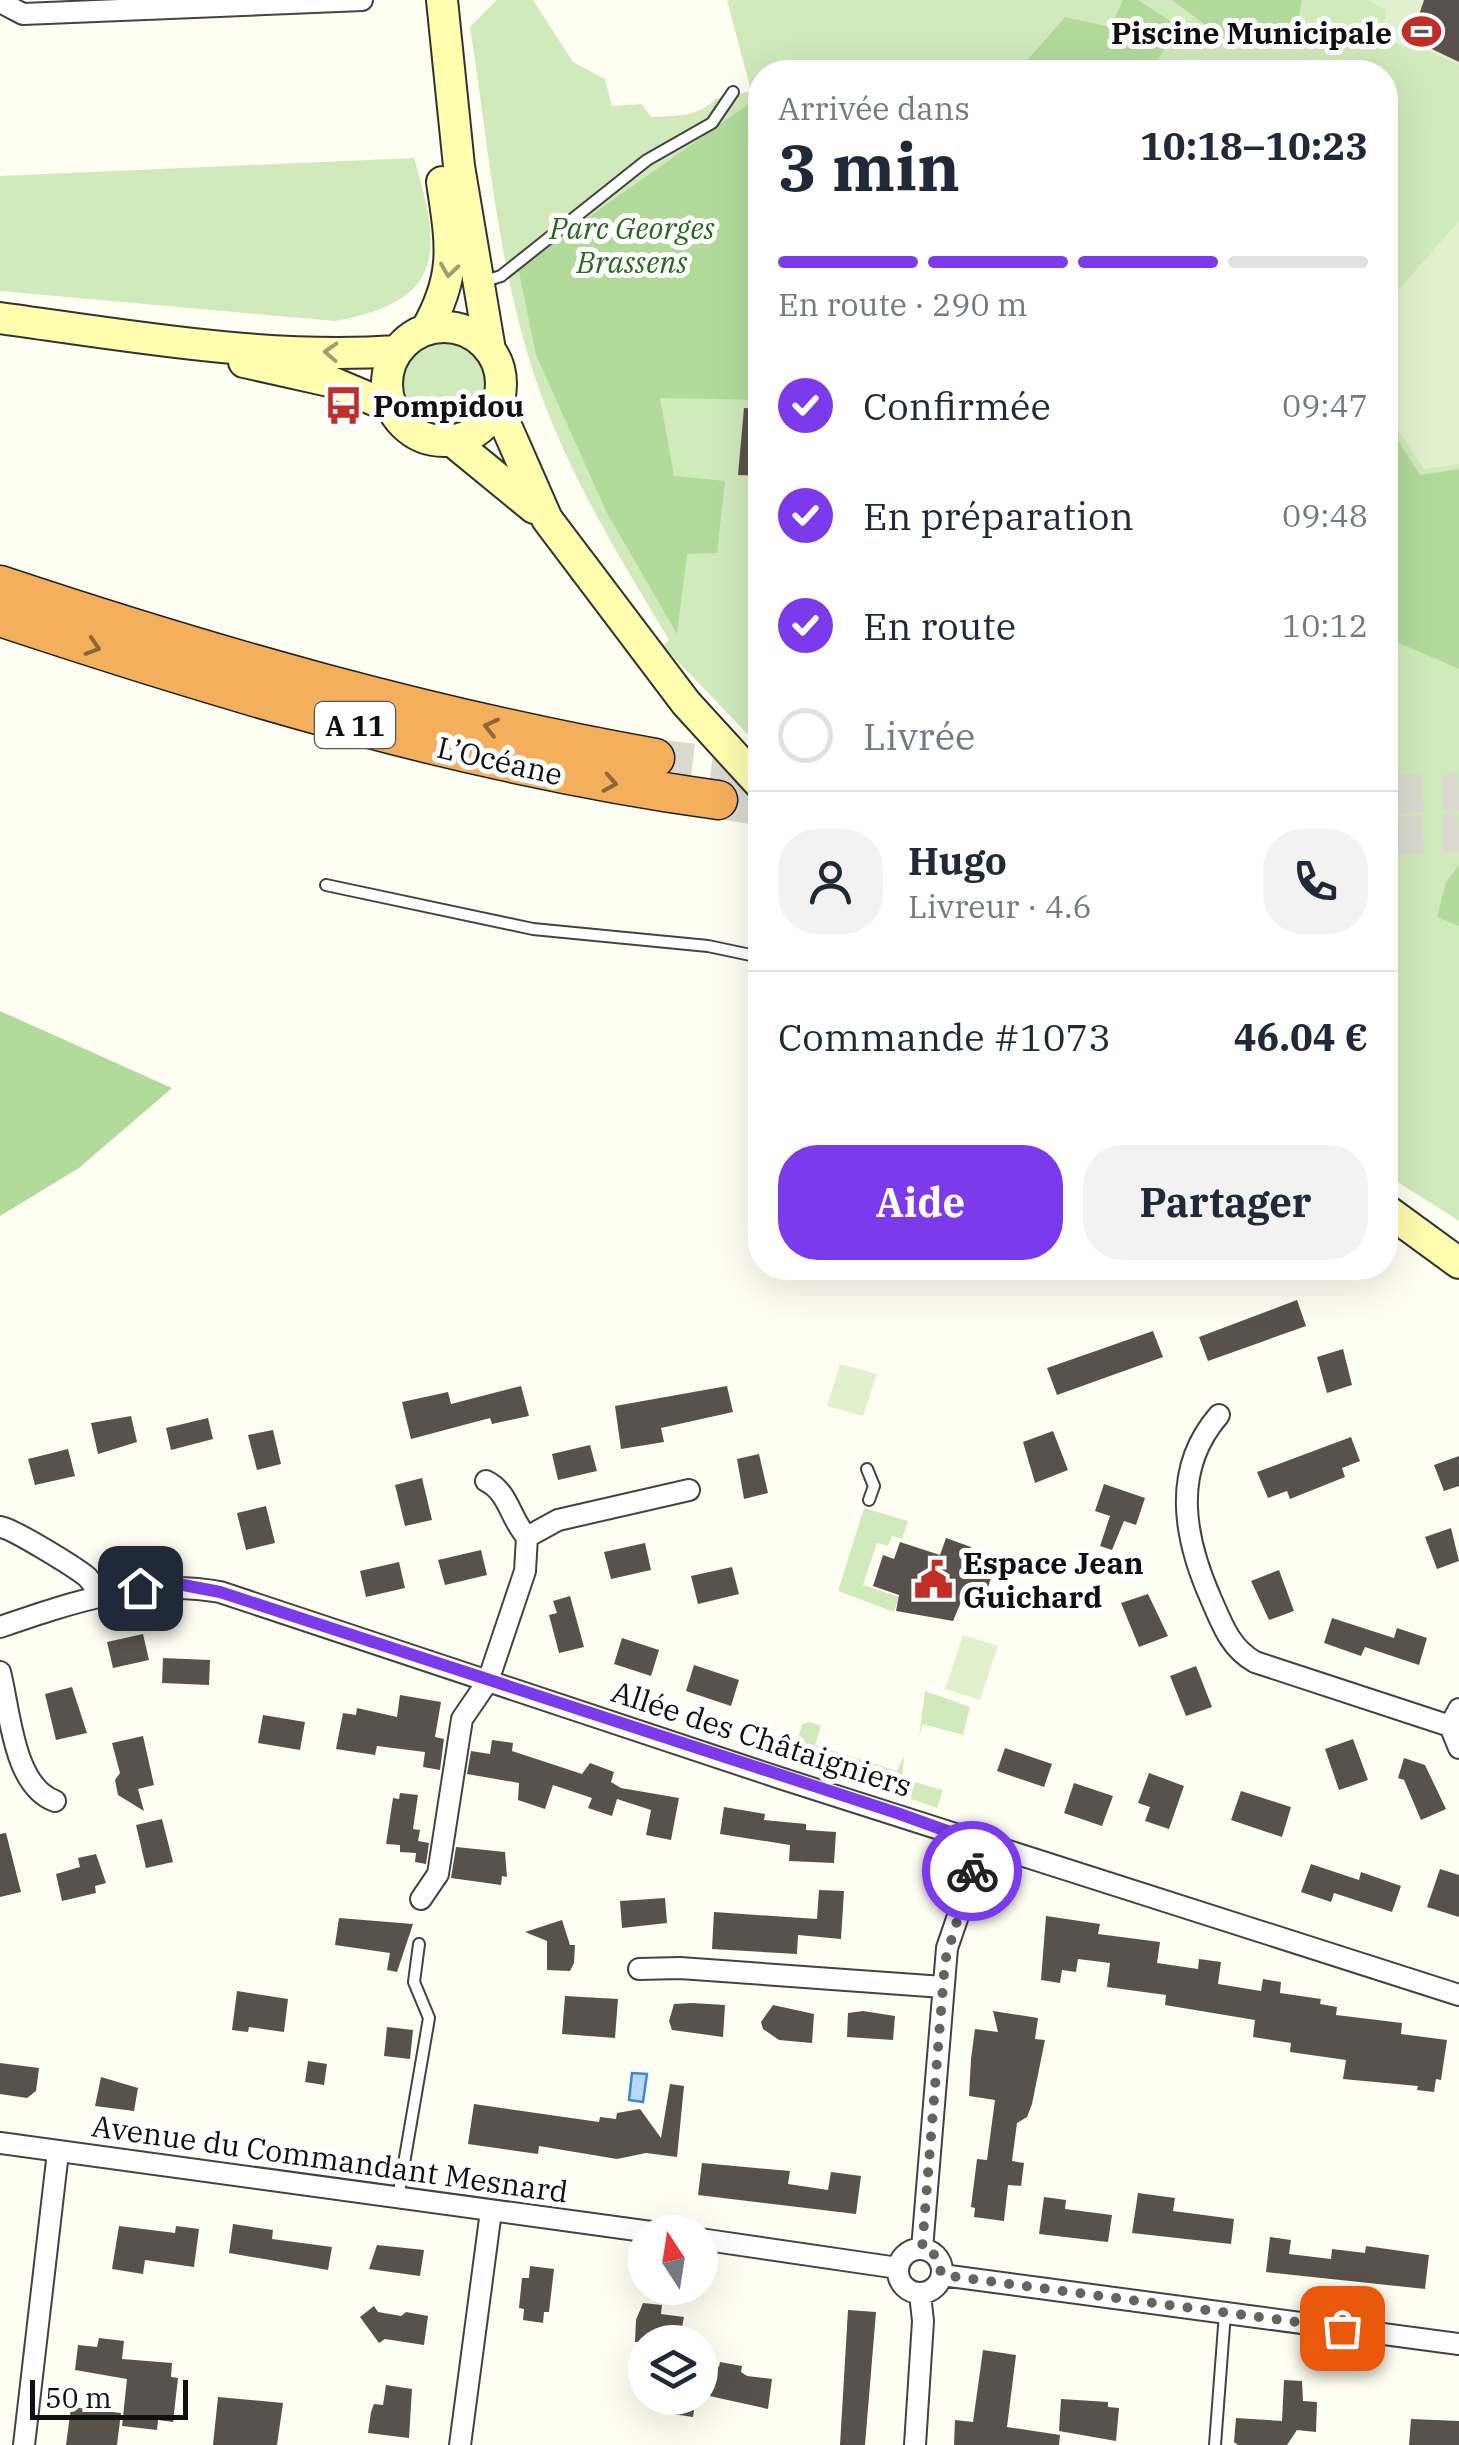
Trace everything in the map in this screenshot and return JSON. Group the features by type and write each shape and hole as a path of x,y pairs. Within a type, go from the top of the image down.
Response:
{"highway":[{"name":"L’Océane","path":"0,586 318,685 516,733 655,758"},
{"name":"L’Océane","path":"0,616 234,691 430,745 597,782 718,800"}],"street":[{"path":"0,2 22,14 362,0"},
{"path":"392,408 387,379 398,351 426,330 448,284 452,248 424,0"},
{"path":"166,341 329,381 392,408 420,436 451,440 478,429 496,405 500,377 490,350 482,282 460,166 442,0"},
{"path":"0,318 166,341 355,354 398,351"},
{"path":"426,330 458,328 490,350"},
{"path":"496,405 547,519 686,703 748,771"},
{"path":"451,440 547,519"},
{"path":"1398,1218 1459,1263"},
{"path":"1219,1415 1193,1459 1185,1523 1193,1557 1232,1643 1255,1662 1454,1717 1459,1748"},
{"path":"422,1898 438,1874 462,1719 488,1681 526,1571 527,1538 512,1522 501,1490 486,1481"},
{"path":"527,1538 558,1520 689,1490"},
{"path":"0,1527 12,1528 29,1544 88,1577 101,1596"},
{"name":"Allée des Châtaigniers","path":"0,1627 101,1596 178,1584 220,1592 983,1844 1459,1995"},
{"path":"0,1672 26,1776 38,1792 55,1801"},
{"path":"922,2249 950,1934 983,1844"},
{"path":"639,1969 680,1968 943,1987"},
{"name":"Avenue du Commandant Mesnard","path":"0,2144 628,2229"},
{"path":"24,2445 58,2152"},
{"path":"460,2445 491,2211"},
{"path":"718,2242 898,2268"},
{"path":"922,2249 935,2255 942,2275 932,2290 920,2294 906,2288 898,2268 904,2256 922,2249"},
{"path":"942,2275 1459,2344"},
{"path":"915,2445 923,2321 920,2294"}],"lane":[{"path":"482,282 501,276 647,160 712,123 733,92"},
{"path":"326,885 533,930 708,946 748,954"},
{"path":"867,1470 874,1486 869,1500"},
{"path":"398,2198 429,2018 414,1982 419,1944"},
{"path":"1215,2445 1225,2312"}],"green space":[{"name":"Parc Georges Brassens","path":"497,0 533,0 573,62 605,79 612,106 642,104 651,117 694,112 715,99 748,92 748,735 663,646 669,640 589,500 539,390 507,272 470,27"},
{"name":"Parc Georges Brassens","path":"727,0 1459,0 1459,1221 1398,1182 1398,60 748,60 748,80"},
{"path":"1123,0 1138,0 1181,28 1157,60 1028,60 1065,17 1110,27"},
{"path":"1172,0 1302,0 1297,26 1230,43"},
{"name":"Piscine Municipale","path":"1367,0 1459,0 1459,65 1413,44 1410,49 1392,41 1384,25 1386,10"},
{"path":"748,104 748,400 660,398 674,476 725,481 717,553 687,554 677,634 607,513 536,355 518,267"},
{"path":"414,158 429,220 431,246 427,267 416,285 398,300 371,312 335,321 0,291 0,176"},
{"path":"1459,221 1459,464 1424,469 1398,430 1398,290"},
{"path":"438,339 456,339 472,346 484,358 491,383 484,408 472,420 456,427 438,427 422,420 410,408 403,392 403,374 410,358 422,346"},
{"path":"1398,440 1420,475 1459,469 1459,669 1398,643"},
{"path":"1459,865 1459,926 1437,917 1446,882"},
{"path":"0,1011 172,1088 79,1168 0,1216"},
{"path":"840,1364 877,1374 863,1416 827,1406"},
{"path":"864,1508 908,1521 902,1539 892,1536 888,1546 877,1543 863,1585 899,1597 894,1612 838,1591"},
{"path":"1016,1586 1020,1594 1013,1612 995,1606 1003,1587"},
{"path":"963,1635 998,1646 980,1700 945,1689"},
{"path":"925,1691 970,1707 963,1735 923,1724 919,1737"},
{"path":"802,1724 821,1726 815,1745 897,1771 904,1756 902,1779 812,1751 807,1766 792,1761"},
{"path":"911,1781 943,1790 937,1808 911,1799"}],"water":[{"path":"632,2073 647,2074 643,2102 629,2100"}],"building":[{"path":"1424,0 1459,0 1459,62 1411,39"},
{"path":"744,408 748,408 748,475 738,475"},
{"path":"1297,1300 1306,1326 1208,1361 1199,1337"},
{"path":"1153,1331 1163,1357 1057,1395 1047,1368"},
{"path":"1343,1349 1352,1385 1327,1393 1317,1357"},
{"path":"521,1386 529,1416 492,1424 490,1418 411,1439 402,1402 448,1392 451,1404"},
{"path":"727,1386 733,1412 661,1428 664,1442 621,1449 615,1406"},
{"path":"131,1416 137,1442 98,1454 91,1423"},
{"path":"208,1418 213,1439 171,1450 166,1428"},
{"path":"273,1430 281,1464 257,1470 248,1435"},
{"path":"1053,1431 1068,1470 1035,1483 1023,1442"},
{"path":"1351,1437 1360,1461 1342,1468 1345,1477 1290,1499 1287,1491 1268,1498 1257,1472"},
{"path":"590,1445 597,1471 558,1480 552,1454"},
{"path":"68,1449 75,1476 35,1485 28,1459"},
{"path":"759,1454 768,1493 744,1499 737,1459"},
{"path":"1459,1456 1459,1486 1444,1491 1434,1465"},
{"path":"422,1478 432,1520 405,1526 395,1485"},
{"path":"1104,1484 1145,1498 1136,1525 1124,1521 1112,1550 1100,1546 1110,1516 1095,1511"},
{"path":"266,1506 275,1543 246,1550 237,1513"},
{"path":"1451,1528 1459,1561 1437,1569 1425,1537"},
{"name":"Espace Jean Guichard","path":"946,1538 971,1547 966,1563 993,1572 981,1609 961,1602 953,1621 896,1611 899,1595 873,1586 883,1555 894,1559 900,1542 940,1555"},
{"path":"645,1543 651,1570 611,1579 604,1552"},
{"path":"481,1550 487,1575 445,1585 438,1560"},
{"path":"399,1562 405,1588 366,1597 360,1571"},
{"path":"732,1567 739,1594 698,1604 691,1576"},
{"path":"1279,1570 1294,1611 1269,1620 1251,1581"},
{"path":"1148,1594 1168,1636 1139,1647 1121,1603"},
{"path":"570,1596 584,1647 559,1653 549,1615 557,1613 553,1601"},
{"path":"1332,1618 1394,1638 1397,1628 1427,1638 1419,1665 1365,1647 1361,1656 1324,1643"},
{"path":"143,1634 149,1660 113,1668 107,1642"},
{"path":"622,1638 659,1650 651,1676 614,1664"},
{"path":"163,1658 210,1660 209,1685 162,1683"},
{"path":"694,1665 739,1680 731,1706 686,1691"},
{"path":"1196,1666 1212,1707 1186,1716 1170,1676"},
{"path":"72,1687 87,1733 56,1740 45,1694"},
{"path":"400,1695 441,1702 435,1737 444,1739 440,1770 423,1767 425,1752 377,1746 375,1755 336,1749 343,1713 356,1715 357,1708 397,1717"},
{"path":"263,1715 305,1722 300,1750 258,1743"},
{"path":"143,1736 154,1785 138,1789 144,1811 118,1795 115,1780 120,1773 112,1743"},
{"path":"1353,1739 1368,1780 1339,1790 1325,1749"},
{"path":"492,1740 513,1743 512,1751 582,1774 590,1763 614,1772 611,1782 621,1788 679,1798 671,1840 646,1835 651,1810 617,1799 612,1816 588,1808 592,1798 553,1785 545,1809 518,1800 519,1783 467,1774 471,1751 490,1754"},
{"path":"1005,1748 1052,1764 1044,1787 997,1771"},
{"path":"1404,1758 1425,1765 1446,1809 1421,1820 1404,1780 1398,1778"},
{"path":"1149,1773 1184,1786 1169,1829 1145,1821 1150,1807 1138,1803"},
{"path":"1074,1783 1113,1796 1102,1826 1064,1813"},
{"path":"1241,1791 1291,1807 1282,1837 1231,1820"},
{"path":"400,1793 418,1795 413,1829 420,1830 418,1841 429,1843 426,1864 415,1862 416,1853 400,1852 400,1845 386,1844 393,1798 399,1799"},
{"path":"724,1807 765,1814 764,1820 806,1824 806,1830 836,1832 834,1863 789,1861 790,1845 720,1834"},
{"path":"162,1819 173,1862 146,1868 136,1825"},
{"path":"6,1833 21,1892 0,1897 0,1834"},
{"path":"456,1847 505,1852 507,1877 502,1876 501,1885 451,1878"},
{"path":"96,1854 106,1883 95,1886 96,1893 62,1901 56,1874 80,1867 78,1858"},
{"path":"1311,1864 1359,1880 1361,1872 1401,1886 1392,1912 1334,1893 1331,1902 1301,1892"},
{"path":"1440,1869 1459,1875 1459,1917 1427,1907"},
{"path":"819,1890 844,1891 841,1939 798,1935 797,1954 712,1949 714,1912 817,1919"},
{"path":"665,1898 667,1923 622,1928 620,1901"},
{"path":"1046,1916 1100,1924 1098,1934 1160,1942 1157,1963 1198,1969 1199,1959 1221,1962 1218,1984 1261,1991 1263,1979 1281,1982 1280,1993 1321,1999 1320,2004 1337,2007 1336,2015 1402,2023 1401,2034 1447,2040 1441,2080 1436,2079 1434,2092 1417,2090 1418,2086 1343,2079 1346,2060 1290,2052 1291,2043 1253,2037 1255,2020 1165,2005 1166,1995 1107,1987 1110,1963 1078,1959 1076,1972 1062,1970 1060,1983 1041,1980"},
{"path":"339,1918 413,1924 397,1972 387,1970 390,1953 335,1945"},
{"path":"562,1920 570,1945 575,1945 574,1963 570,1971 547,1970 547,1941 525,1932"},
{"path":"237,1991 288,1999 284,2032 249,2027 248,2032 232,2030"},
{"path":"565,1996 618,1999 615,2038 562,2034"},
{"path":"674,2004 725,2005 723,2037 672,2030 669,2021"},
{"path":"773,2005 814,2014 812,2043 779,2040 763,2029 761,2022"},
{"path":"993,2011 1038,2018 1035,2039 1045,2040 1032,2104 1027,2117 1017,2123 1012,2161 1024,2163 1021,2186 1008,2185 1004,2221 974,2217 975,2208 971,2207 977,2159 987,2160 995,2100 969,2096 971,2059 975,2029 998,2032"},
{"path":"848,2013 895,2016 893,2040 847,2037"},
{"path":"387,2027 413,2030 410,2059 384,2056"},
{"path":"308,2061 327,2064 324,2085 305,2082"},
{"path":"0,2063 39,2068 36,2091 27,2098 0,2094"},
{"path":"101,2077 138,2088 134,2111 95,2106"},
{"path":"670,2084 684,2086 677,2157 646,2153 617,2159 539,2146 538,2154 468,2144 474,2104 599,2122 600,2117 616,2119 617,2113 640,2109 661,2138"},
{"path":"702,2163 790,2171 788,2184 828,2190 831,2172 861,2176 856,2214 698,2195"},
{"path":"1138,2193 1175,2198 1173,2211 1234,2219 1231,2244 1132,2233"},
{"path":"1044,2197 1066,2200 1065,2209 1112,2215 1108,2242 1039,2234"},
{"path":"233,2224 273,2230 272,2239 332,2247 328,2270 229,2253"},
{"path":"119,2226 175,2233 176,2226 199,2229 194,2267 145,2260 143,2274 112,2269"},
{"path":"1270,2237 1291,2240 1289,2254 1331,2259 1332,2249 1365,2253 1366,2246 1429,2255 1425,2289 1266,2272"},
{"path":"377,2245 424,2250 420,2276 369,2269"},
{"path":"530,2266 554,2269 549,2312 544,2312 543,2323 523,2320 524,2309 519,2308 522,2278 529,2278"},
{"path":"642,2305 662,2305 661,2314 684,2317 682,2325 636,2325"},
{"path":"374,2306 378,2312 428,2316 424,2345 385,2339 379,2343 360,2317"},
{"path":"848,2310 876,2312 865,2445 840,2445"},
{"path":"99,2338 124,2341 122,2359 172,2363 171,2377 178,2378 173,2422 158,2420 157,2430 122,2426 127,2379 75,2370 78,2345 97,2347"},
{"path":"983,2350 1016,2355 1007,2427 1060,2435 1059,2445 954,2445 955,2420 973,2422"},
{"path":"720,2362 742,2366 741,2372 747,2376 772,2379 768,2409 718,2398"},
{"path":"1284,2380 1302,2381 1303,2401 1317,2402 1316,2432 1297,2430 1287,2445 1234,2442 1236,2418 1282,2421"},
{"path":"386,2385 412,2389 409,2438 368,2433 374,2404 383,2405"},
{"path":"218,2397 283,2403 277,2445 213,2445"},
{"path":"1061,2399 1108,2402 1108,2407 1119,2408 1116,2441 1059,2431"},
{"path":"71,2407 121,2413 117,2445 66,2445"},
{"path":"1411,2419 1459,2421 1459,2445 1409,2445"}],"tunnel":[{"path":"655,758 748,770"},
{"path":"1398,794 1459,791"},
{"path":"718,800 748,804"},
{"path":"1398,835 1459,833"}],"way so far":[{"path":"972,1871 945,1961 922,2249 935,2255 942,2275 1342,2328"}],"place":[{"name":"Piscine Municipale","path":"1422,32"},
{"name":"Pompidou","path":"343,405"},
{"name":"Espace Jean Guichard","path":"933,1579"}],"route":[{"path":"140,1588 178,1584 220,1592 780,1778 897,1813 983,1844 972,1871"}]}
